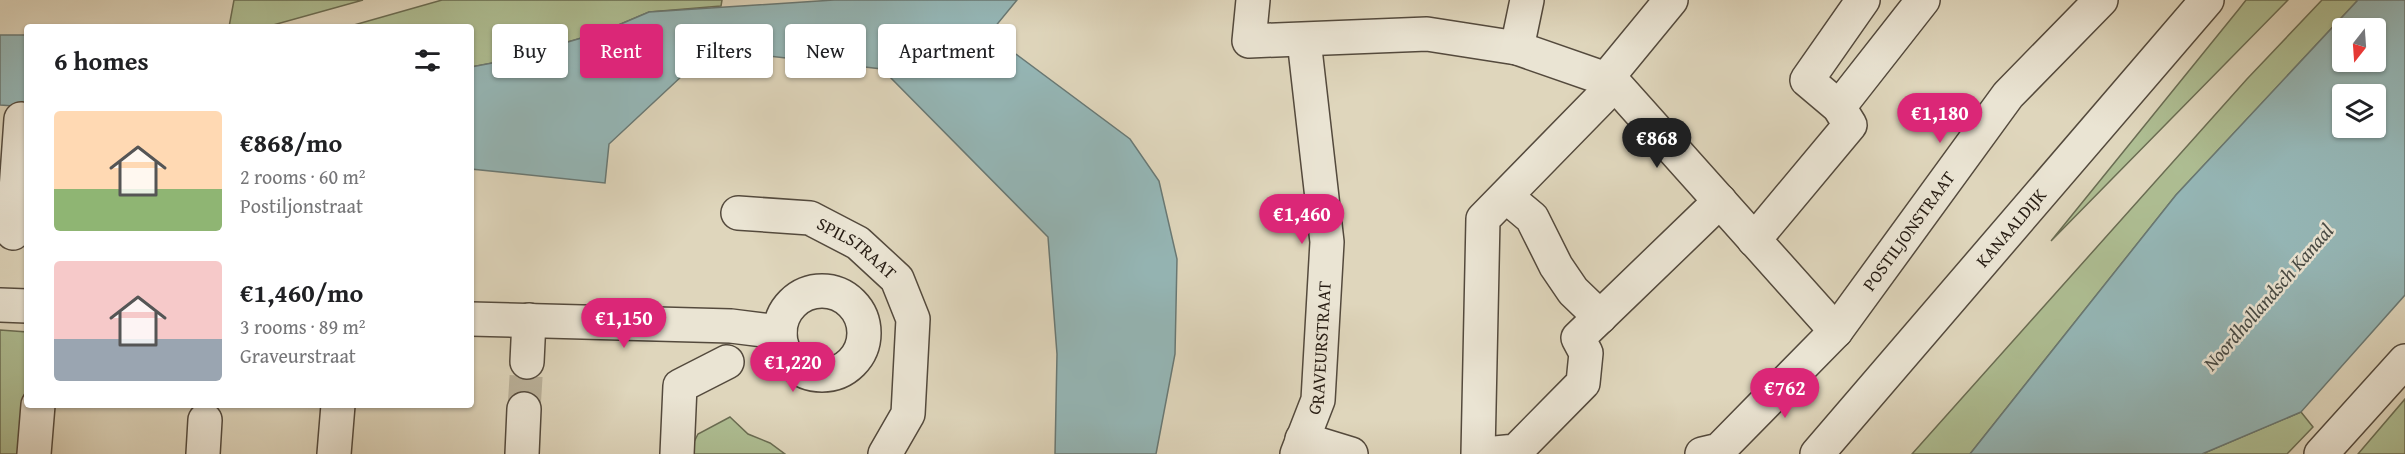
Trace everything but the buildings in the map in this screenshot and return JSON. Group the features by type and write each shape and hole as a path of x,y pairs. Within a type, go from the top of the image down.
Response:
{"street":[{"path":"1253,0 1249,41 1427,34 1517,48 1611,81 1836,331"},
{"path":"1517,48 1527,0"},
{"path":"1478,454 1483,219 1507,196 1611,81 1671,0"},
{"path":"1754,240 1851,125 1839,107 1807,80 1863,0"},
{"path":"1839,107 1923,0"},
{"name":"POSTILJONSTRAAT","path":"1702,454 1719,450 1836,331 2008,95 2101,0"},
{"name":"KANAALDIJK","path":"1817,454 2207,0"},
{"name":"GRAVEURSTRAAT","path":"1304,40 1327,242 1318,400 1299,447 1351,454"},
{"path":"13,234 21,119"},
{"path":"1507,196 1532,218 1556,266 1573,291 1600,317"},
{"path":"1485,454 1516,451 1583,383 1586,352 1578,338 1720,201"},
{"name":"SPILSTRAAT","path":"738,213 810,218 858,243 897,279 913,319 908,414 885,454"},
{"path":"0,305 24,306"},
{"path":"474,319 731,326 780,332"},
{"path":"527,362 528,320"},
{"path":"2321,454 2405,361"},
{"path":"677,454 680,386 728,362"},
{"path":"34,454 38,408"},
{"path":"334,454 338,408"},
{"path":"522,454 524,409"},
{"path":"204,454 205,420"}],"green space":[{"path":"234,0 363,0 277,24 230,24"},
{"path":"442,0 722,0 721,6 649,12 621,24 580,24 580,38 568,42 568,24 492,24 492,63 474,66 474,24 358,24"},
{"path":"2246,0 2288,0 2051,241 2239,9"},
{"path":"2322,0 2358,0 2341,18 2332,18 2332,28 2176,195 1970,454 1912,454 2247,79"},
{"path":"0,330 24,332 24,408 27,408 30,454 0,454"},
{"path":"2405,399 2405,454 2358,454"},
{"path":"2301,412 2313,427 2287,454 2202,454"},
{"path":"730,417 748,434 770,443 785,454 688,454 698,434"}],"water":[{"path":"834,0 1017,0 997,24 878,24 878,69 866,67 866,24 785,24 785,58 773,56 773,24 675,24 675,78 680,78 609,144 605,183 474,169 474,66 492,63 492,78 568,78 568,42 580,38 580,78 663,78 663,24 621,24 649,12"},
{"name":"Noordhollandsch Kanaal","path":"2358,0 2405,0 2405,295 2301,412 2202,454 1970,454 2176,195 2332,28 2332,72 2386,72 2386,18 2341,18"},
{"path":"0,35 24,35 24,107 0,105"},
{"path":"1016,54 1130,139 1159,181 1177,259 1175,354 1156,454 1055,454 1057,354 1048,237 891,78 1016,78"}],"tunnel":[{"path":"524,409 527,362"}]}
